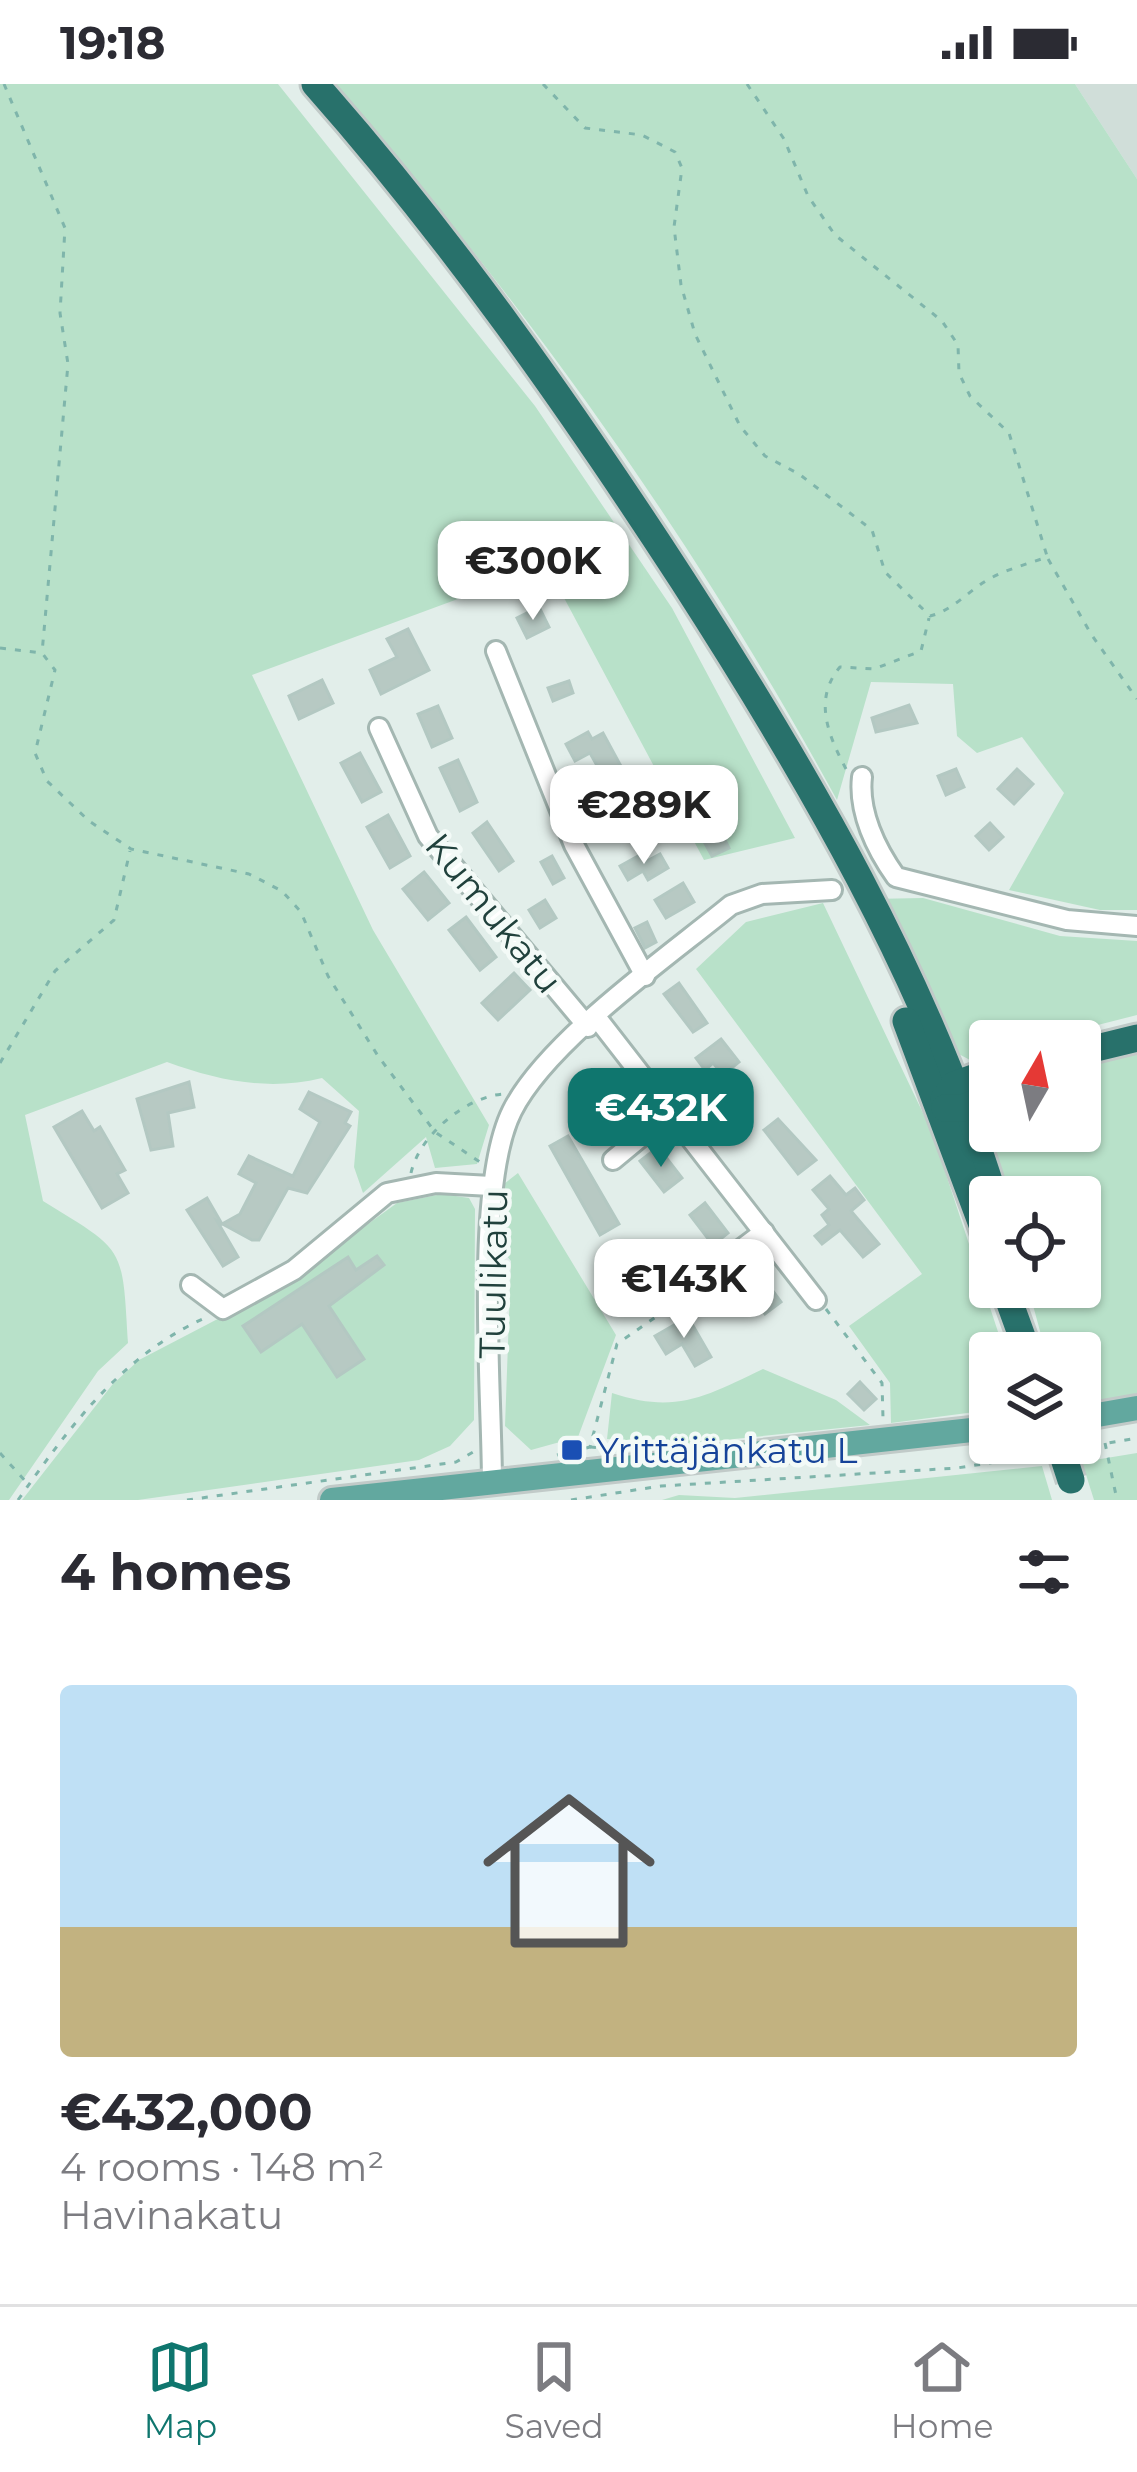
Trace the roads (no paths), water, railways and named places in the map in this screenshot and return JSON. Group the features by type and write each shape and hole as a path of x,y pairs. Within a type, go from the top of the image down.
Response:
{"highway":[{"path":"315,84 478,281 684,584 798,768 985,1176"},
{"path":"953,1100 969,1088"},
{"path":"953,1100 969,1098"},
{"path":"953,1100 972,1176"}],"main road":[{"path":"1101,1415 1137,1411"},
{"path":"332,1500 969,1431"}],"street":[{"path":"496,651 574,845 645,976"},
{"name":"Kumukatu","path":"379,728 428,836 671,1112 816,1300"},
{"path":"861,786 881,856 896,878 932,882 1067,920 1137,926"},
{"name":"Tuulikatu","path":"492,1484 493,1179 503,1134 522,1094 543,1067 592,1022 744,898 832,890"},
{"path":"613,1160 671,1112"},
{"path":"190,1286 224,1310 294,1270 372,1202 413,1186 493,1179"},
{"path":"688,1289 764,1232"}],"place":[{"name":"Yrittäjänkatu L","path":"572,1450"}]}
